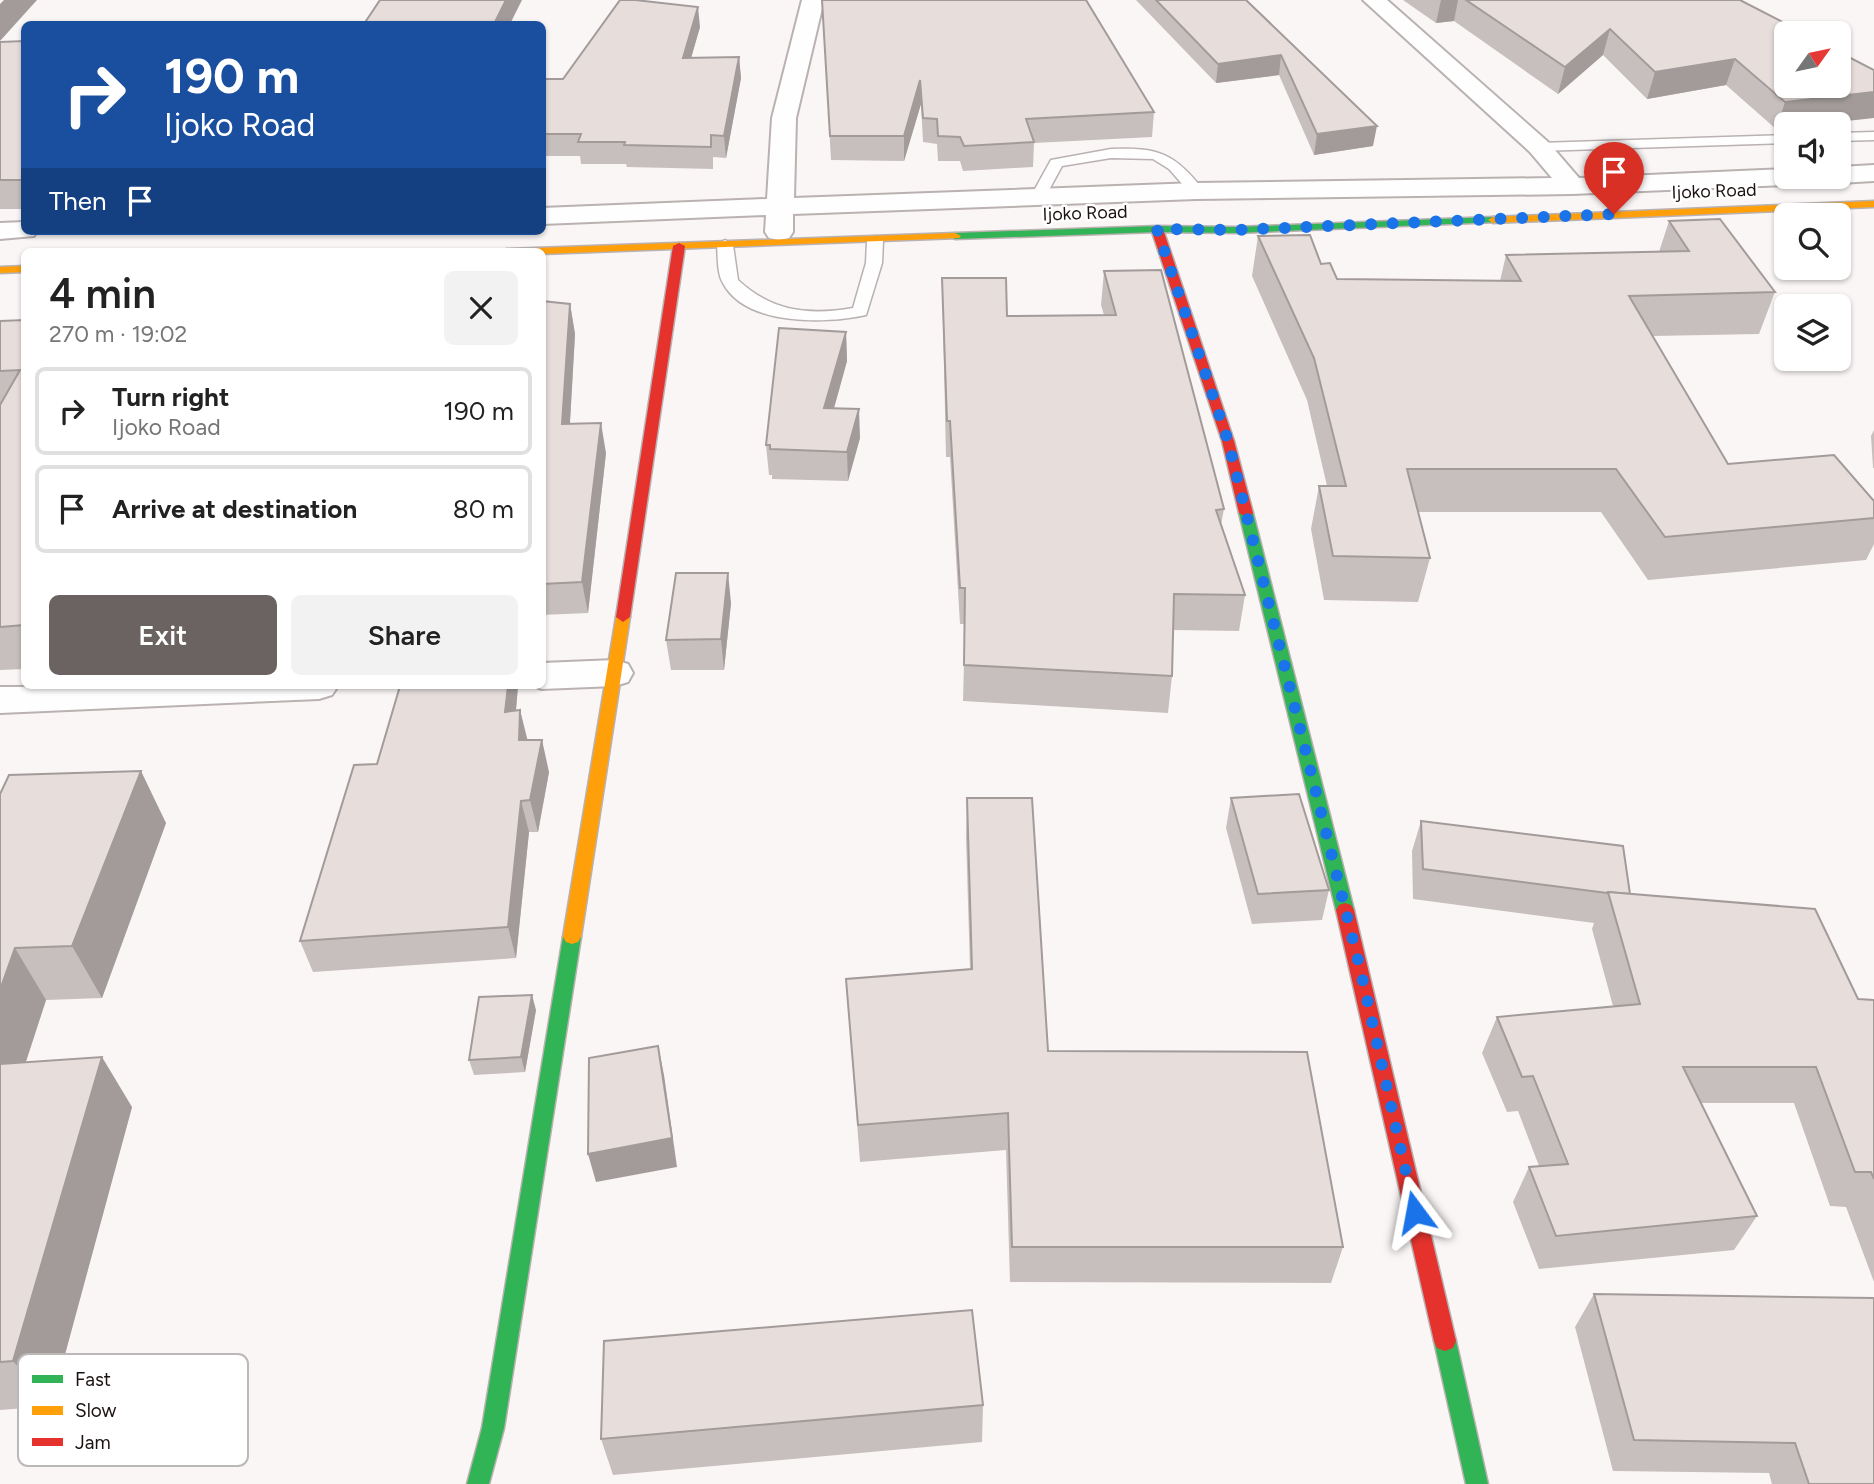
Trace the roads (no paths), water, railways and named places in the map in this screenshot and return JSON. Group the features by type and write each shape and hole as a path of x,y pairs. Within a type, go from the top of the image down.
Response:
{"street":[{"path":"778,244 784,118 813,0"},
{"path":"1374,0 1539,147 1572,186"},
{"path":"1851,174 1874,173"},
{"path":"546,216 1208,191 1572,186 1774,178"},
{"path":"1208,191 1236,230"},
{"name":"Ijoko Road","path":"546,251 1157,229 1236,230 1874,204"},
{"path":"1157,229 1228,441 1360,968 1477,1484"},
{"path":"0,231 21,230"},
{"path":"478,1484 493,1428 615,673 679,246"},
{"path":"0,270 21,269"},
{"path":"546,676 615,673"},
{"path":"0,700 251,689"}],"lane":[{"path":"1851,137 1874,136"},
{"path":"1539,147 1774,139"},
{"path":"1038,198 1056,163 1078,156 1148,153 1165,158 1208,191"},
{"path":"726,245 730,282 753,303 800,316 845,315 860,310 874,263 875,241"}]}
